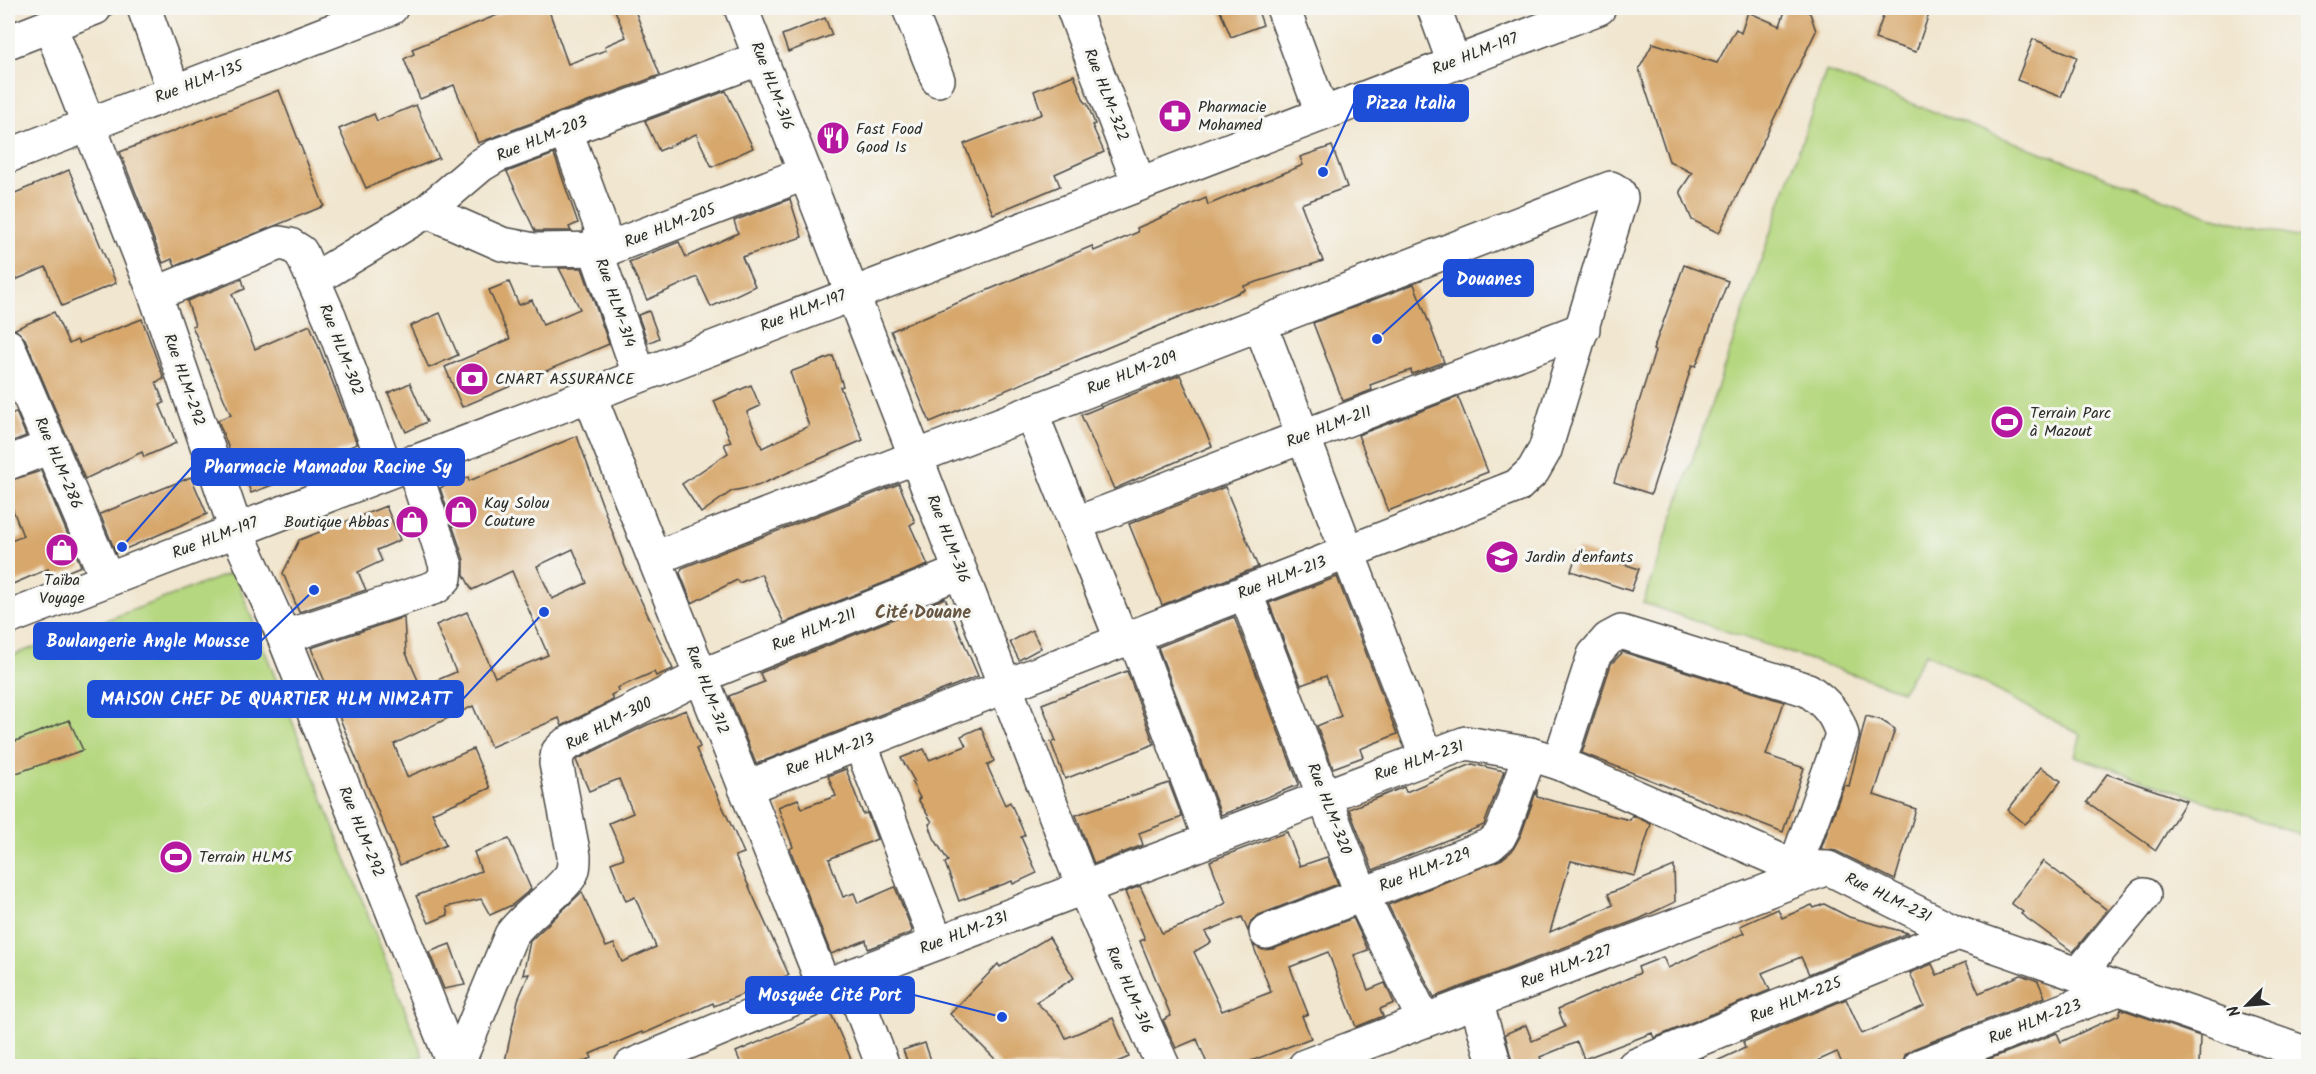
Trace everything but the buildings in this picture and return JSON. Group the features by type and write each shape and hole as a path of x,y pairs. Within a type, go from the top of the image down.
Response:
{"street":[{"path":"8,42 95,8"},
{"path":"144,8 174,91"},
{"name":"Rue HLM-135","path":"8,156 391,8"},
{"name":"Rue HLM-316","path":"741,8 1083,886 1163,1066"},
{"path":"909,8 938,80"},
{"name":"Rue HLM-322","path":"1073,8 1139,183"},
{"path":"1283,8 1322,113"},
{"path":"1434,8 1454,63"},
{"name":"Rue HLM-197","path":"8,618 852,292 1599,8"},
{"name":"Rue HLM-292","path":"50,26 155,294 236,530 284,637 456,1066"},
{"name":"Rue HLM-203","path":"313,280 427,212 482,165 565,129 761,58"},
{"name":"Rue HLM-314","path":"565,129 600,227 601,238 597,249 639,374"},
{"name":"Rue HLM-205","path":"427,212 502,244 534,250 597,249 624,244 806,173"},
{"name":"Rue HLM-209","path":"655,558 1611,188"},
{"name":"Rue HLM-213","path":"745,788 1517,486 1533,471 1545,450 1583,330 1622,202 1619,193 1611,188"},
{"name":"Rue HLM-302","path":"155,294 279,243 290,245 301,252 446,566 445,578 436,587 284,637"},
{"path":"1260,324 1426,756"},
{"name":"Rue HLM-211","path":"1075,524 1583,330"},
{"name":"Rue HLM-286","path":"10,361 52,446 107,579"},
{"name":"Rue HLM-312","path":"589,394 745,788 836,981 883,1066"},
{"path":"1031,412 1075,524 1128,638 1210,840"},
{"path":"8,463 52,446"},
{"name":"Rue HLM-211","path":"701,676 960,572"},
{"name":"Rue HLM-320","path":"1245,592 1362,895 1424,1020"},
{"path":"1544,758 1594,655 1608,639 1621,632 1808,690 1825,702 1839,720 1842,735 1795,867"},
{"name":"Rue HLM-300","path":"456,1066 511,935 524,918 569,878 574,869 574,856 556,763 558,752 576,739 701,676"},
{"path":"860,743 936,944"},
{"name":"Rue HLM-231","path":"631,1066 836,981 1426,756 1466,743 1544,758 1795,867 1828,868 1958,933 2079,974 2116,990 2308,1054"},
{"name":"Rue HLM-229","path":"1266,933 1490,845 1499,837 1544,758"},
{"name":"Rue HLM-227","path":"1305,1066 1828,868"},
{"path":"2079,974 2144,896"},
{"name":"Rue HLM-225","path":"1634,1066 1958,933"},
{"name":"Rue HLM-223","path":"1920,1066 2116,990"},
{"path":"1476,1000 1495,1066"},
{"path":"2278,1066 2308,1054"}],"green space":[{"name":"Terrain Parc à Mazout","path":"1826,71 2210,216 2308,240 2308,837 2075,756 2081,735 1926,653 1902,691 1643,603"},
{"name":"Terrain HLM5","path":"234,572 423,1056 394,1066 8,1066 8,657"}],"place":[{"name":"Pharmacie Mohamed","path":"1175,116"},
{"name":"Fast Food Good Is","path":"833,138"},
{"name":"Pizza Italia","path":"1323,172"},
{"name":"Douanes","path":"1377,339"},
{"name":"CNART ASSURANCE","path":"472,379"},
{"name":"Terrain Parc à Mazout","path":"2007,422"},
{"name":"Kay Solou Couture","path":"461,512"},
{"name":"Boutique Abbas","path":"412,522"},
{"name":"Pharmacie Mamadou Racine Sy","path":"122,547"},
{"name":"Taïba Voyage","path":"62,550"},
{"name":"Jardin d'enfants","path":"1502,557"},
{"name":"Boulangerie Angle Mousse","path":"314,590"},
{"name":"MAISON CHEF DE QUARTIER HLM NIMZATT","path":"544,612"},
{"name":"Terrain HLM5","path":"176,857"},
{"name":"Mosquée Cité Port","path":"1002,1017"}],"district":[{"name":"Cité Douane","path":"923,613"}]}
